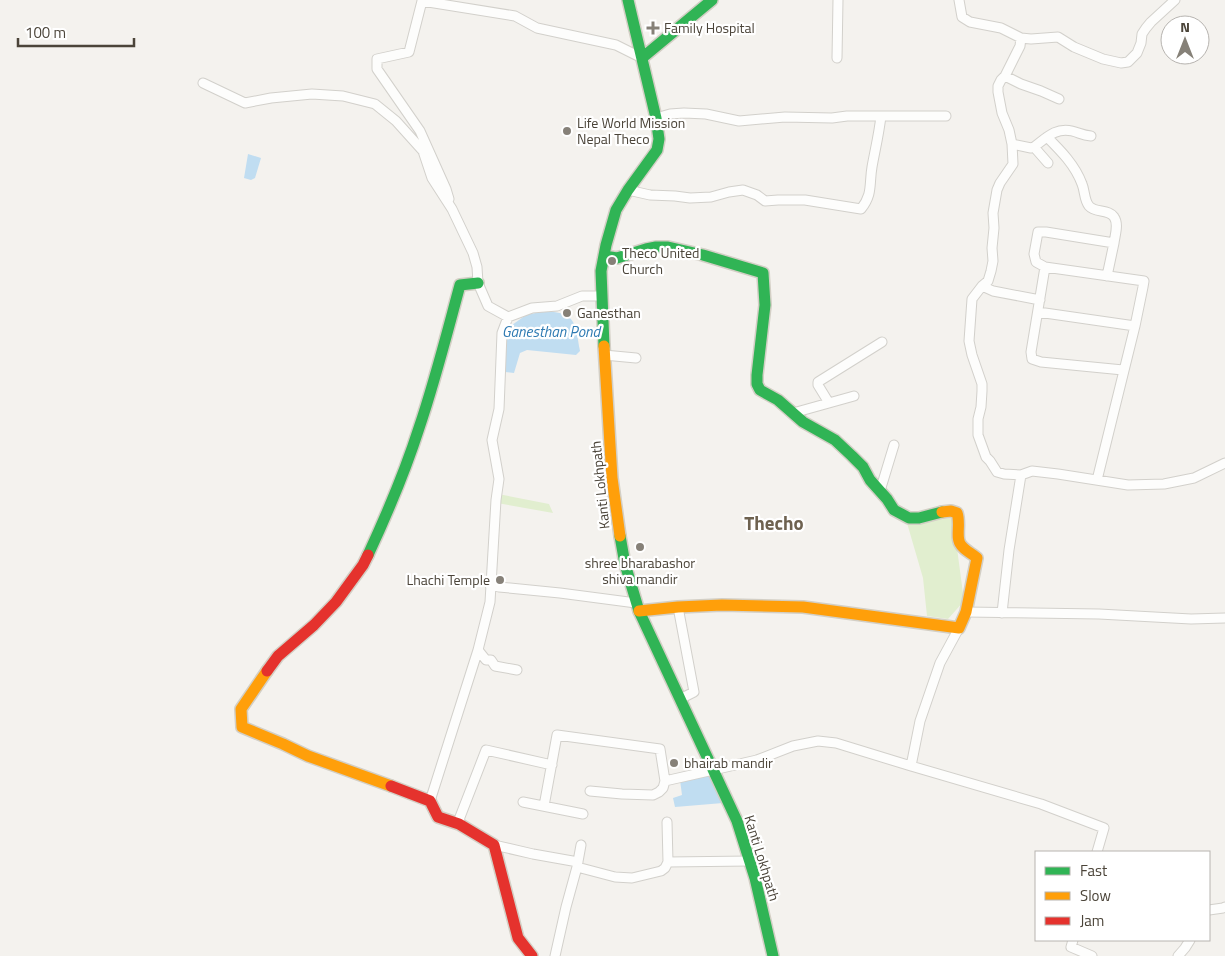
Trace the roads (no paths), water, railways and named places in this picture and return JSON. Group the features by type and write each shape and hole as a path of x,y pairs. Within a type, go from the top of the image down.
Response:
{"street":[{"name":"Kanti Lokhpath","path":"628,0 656,118 659,139 657,150 616,210 601,271 612,478 619,528 625,564 637,607 737,821 756,882 772,956"},
{"path":"452,209 446,189 420,131 377,69 377,58 409,52 422,1 515,16 537,28 616,46 642,58 712,0"},
{"path":"837,58 838,0"},
{"path":"959,0 962,17 970,22 1002,28 1021,38 1058,38 1103,59 1121,63 1128,62 1137,53 1142,42 1142,34 1146,28 1175,0"},
{"path":"1021,38 1020,46 1006,76 998,86 1002,112 1012,144 1013,164 997,190 993,213 992,271 988,281 972,299 969,342 974,364 982,384 982,407 978,419 978,435 986,457 997,472 1021,476 1032,471 1128,485 1164,484 1194,478 1225,463"},
{"path":"1006,76 1059,99"},
{"path":"203,82 244,103 312,94 344,96 375,104 396,122 423,151 432,178 452,209 473,253 477,267 478,283 488,306 508,317"},
{"path":"656,118 670,114 706,114 739,121 785,117 946,116"},
{"path":"628,190 650,195 690,198 711,197 743,190 766,201 805,200 861,209 867,200 871,185 881,116"},
{"path":"1034,148 1055,132 1066,130 1091,136"},
{"path":"1047,137 1061,150 1074,168 1082,184 1088,205 1091,208 1110,213 1114,216 1116,228 1107,276"},
{"path":"1012,144 1034,148 1048,163"},
{"path":"1096,480 1135,326 1144,281 1044,267 1036,262 1034,254 1038,232 1114,244"},
{"path":"604,256 617,258 656,247 668,248 732,263 763,274 765,305 757,375 757,384 760,390 778,400 803,422 835,440 863,468 894,510 909,518 919,518 941,512 951,511 957,513 960,519 959,542 962,547 977,558 966,612 940,663 920,721 912,766"},
{"path":"1044,267 1031,352 1032,359 1041,362 1123,370"},
{"path":"478,283 460,285 419,429 390,507 363,565 336,602 314,625 278,656 241,709 242,726 308,756 430,801 438,817 460,824 494,845 578,865 615,877 632,878 661,871 665,868 668,862 667,822"},
{"path":"982,286 993,291 1040,300"},
{"path":"430,801 478,650 490,602 499,479 492,440 499,409 502,332 508,317 532,308 557,306 582,296 601,296"},
{"path":"1038,312 1135,326"},
{"path":"829,403 818,382 882,342"},
{"path":"604,355 636,358"},
{"path":"793,413 854,396"},
{"path":"880,491 894,445"},
{"path":"1002,613 1009,550 1021,476"},
{"path":"490,585 560,593 637,607 722,605 803,608 959,628"},
{"path":"678,607 694,692 680,699"},
{"path":"966,612 1099,614 1191,619 1225,618"},
{"path":"478,650 486,660 491,660 494,666 517,670"},
{"path":"544,806 557,735 660,749 664,785"},
{"path":"590,791 653,795 664,785 757,760 793,746 818,741 836,743 1041,804 1104,828 1097,851"},
{"path":"460,824 460,817 486,750 552,765"},
{"path":"523,802 583,814"},
{"path":"555,956 566,906 578,865 581,844"},
{"path":"494,845 518,938 532,956"},
{"path":"668,862 750,861"},
{"path":"1210,910 1225,907"},
{"path":"1178,956 1190,941"},
{"path":"1070,948 1092,956"}],"water":[{"path":"248,154 261,158 255,178 251,180 244,178"},
{"name":"Ganesthan Pond","path":"545,311 563,314 573,321 580,351 576,355 527,350 520,353 514,373 505,372 505,345 512,325 526,315"},
{"path":"709,774 723,803 675,807 673,798 682,795 680,780"}],"place":[{"name":"Family Hospital","path":"653,28"},
{"name":"Life World Mission Nepal Theco","path":"567,131"},
{"name":"Theco United Church","path":"612,261"},
{"name":"Ganesthan","path":"567,313"},
{"name":"shree bharabashor shiva mandir","path":"640,547"},
{"name":"Lhachi Temple","path":"500,580"},
{"name":"bhairab mandir","path":"674,763"}],"district":[{"name":"Thecho","path":"774,523"}]}
